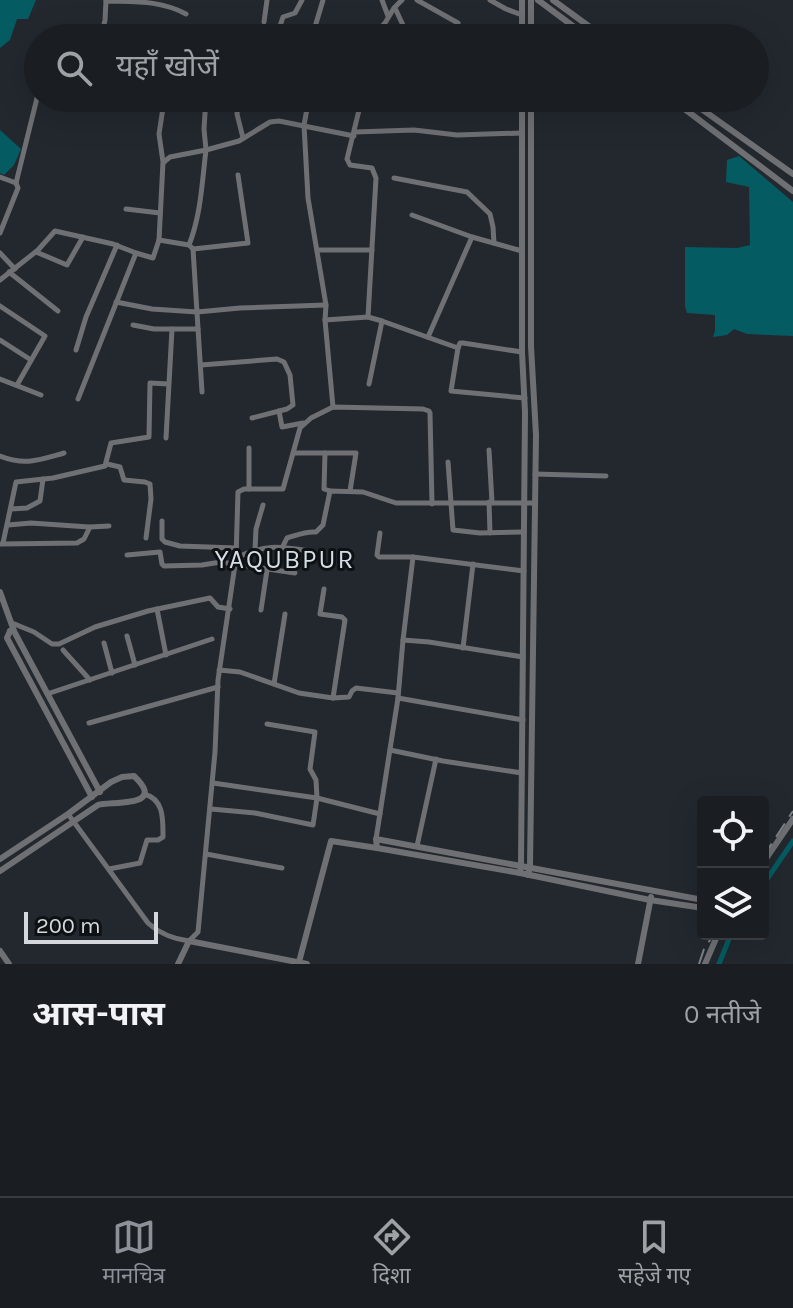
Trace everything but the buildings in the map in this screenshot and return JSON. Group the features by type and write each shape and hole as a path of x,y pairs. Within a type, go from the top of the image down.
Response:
{"street":[{"path":"264,22 267,0"},
{"path":"281,24 283,17 295,13 302,0"},
{"path":"316,24 323,0"},
{"path":"382,0 389,17"},
{"path":"385,24 402,0"},
{"path":"417,0 458,23"},
{"path":"490,0 522,15"},
{"path":"522,0 522,24"},
{"path":"531,0 531,24"},
{"path":"538,0 570,24"},
{"path":"553,0 586,24"},
{"path":"104,24 106,1 159,1 186,14"},
{"path":"394,8 402,24"},
{"path":"0,233 18,190 16,183 34,112"},
{"path":"5,274 36,252 55,231 117,245 153,258 159,240 163,162 159,134 162,112"},
{"path":"202,392 191,247 206,150 204,112"},
{"path":"237,112 243,138"},
{"path":"306,112 304,125 308,198 326,305 333,407"},
{"path":"359,112 347,159 352,166 372,168 376,178 368,317"},
{"path":"520,869 525,398 522,349 522,112"},
{"path":"528,875 535,625 536,435 531,346 531,112"},
{"path":"689,112 793,191"},
{"path":"706,112 793,174"},
{"path":"163,162 170,157 243,138 270,122 279,121 354,134 414,130 457,135 522,133"},
{"path":"159,240 191,247 248,243 238,175"},
{"path":"0,177 16,183"},
{"path":"394,178 470,194 490,214 494,243"},
{"path":"126,209 160,213"},
{"path":"412,215 522,251"},
{"path":"36,252 67,265 83,237"},
{"path":"428,337 472,237"},
{"path":"76,350 84,320 117,245"},
{"path":"317,250 372,250"},
{"path":"0,253 5,274 58,311"},
{"path":"78,399 136,253"},
{"path":"116,302 152,309 197,312 326,305"},
{"path":"0,306 45,336 17,385"},
{"path":"325,320 368,317 458,348"},
{"path":"369,384 382,321"},
{"path":"133,325 154,329 198,329"},
{"path":"166,438 172,329"},
{"path":"0,340 31,360"},
{"path":"525,398 451,391 459,344 522,349 531,346"},
{"path":"201,365 277,359 284,362 290,375 293,405 252,418"},
{"path":"0,379 41,395"},
{"path":"107,464 111,443 149,437 150,383 168,384"},
{"path":"178,964 189,941 198,932 211,809 219,670 235,561 238,492 240,489 283,489 300,428 333,407 429,411 432,504"},
{"path":"279,411 282,427 306,422"},
{"path":"249,448 249,489"},
{"path":"489,450 490,533"},
{"path":"0,456 14,462 32,462 64,453"},
{"path":"294,453 356,453 350,491"},
{"path":"325,453 324,489 330,491 363,492 396,503 534,503"},
{"path":"448,462 453,530 524,532"},
{"path":"90,527 80,543 2,544 16,482 100,468 107,464 120,467 124,480 150,484 146,538"},
{"path":"535,474 606,476"},
{"path":"11,509 27,508 40,501 43,479"},
{"path":"282,548 287,538 307,531 316,532 323,525 330,491"},
{"path":"255,550 256,529 263,505"},
{"path":"162,521 162,539 165,542 180,546 236,548"},
{"path":"8,525 109,526"},
{"path":"380,533 378,557 413,557 524,571"},
{"path":"235,561 261,548 309,551"},
{"path":"127,555 160,552 164,566 235,561 267,570 295,573"},
{"path":"377,848 413,557"},
{"path":"463,648 473,564"},
{"path":"261,610 267,570"},
{"path":"324,589 320,614 345,620 333,698"},
{"path":"0,592 13,627 100,792"},
{"path":"13,627 34,632 52,644 59,644 95,627 210,598 218,607 230,609"},
{"path":"157,609 166,655"},
{"path":"274,684 285,614"},
{"path":"13,627 7,638 92,797"},
{"path":"127,636 135,665"},
{"path":"47,694 212,639"},
{"path":"403,640 524,657"},
{"path":"104,643 112,673"},
{"path":"63,650 90,680"},
{"path":"219,670 240,672 292,691 333,698 349,697 356,688 523,720"},
{"path":"89,723 218,687"},
{"path":"211,809 255,813 313,825 316,777 310,769 315,732 267,724"},
{"path":"390,750 522,773"},
{"path":"417,846 436,759"},
{"path":"0,859 111,782 134,776 144,794"},
{"path":"213,783 317,798 380,814"},
{"path":"0,871 103,803 131,803 144,794"},
{"path":"109,869 140,863 147,840 163,837 159,802 144,794"},
{"path":"68,814 148,923 159,932 189,941 307,964"},
{"path":"769,854 793,819"},
{"path":"376,839 520,869 528,875 697,907"},
{"path":"299,962 331,841 520,869 530,866 697,899"},
{"path":"206,854 282,868"},
{"path":"638,964 652,891"},
{"path":"705,964 715,940"},
{"path":"0,951 9,964"}],"water":[{"path":"0,0 36,0 28,19 17,19 10,40 0,48"},
{"path":"0,130 21,149 14,165 4,175 0,173"},
{"path":"739,156 793,202 793,336 747,334 734,329 727,335 713,337 715,315 687,313 685,247 737,248 750,245 749,187 726,182 727,160"}],"waterway":[{"path":"769,876 793,841"},
{"path":"719,964 729,940"}],"railway":[{"path":"769,848 793,811"},
{"path":"699,964 710,940"}],"district":[{"name":"YAQUBPUR","path":"285,559"}]}
